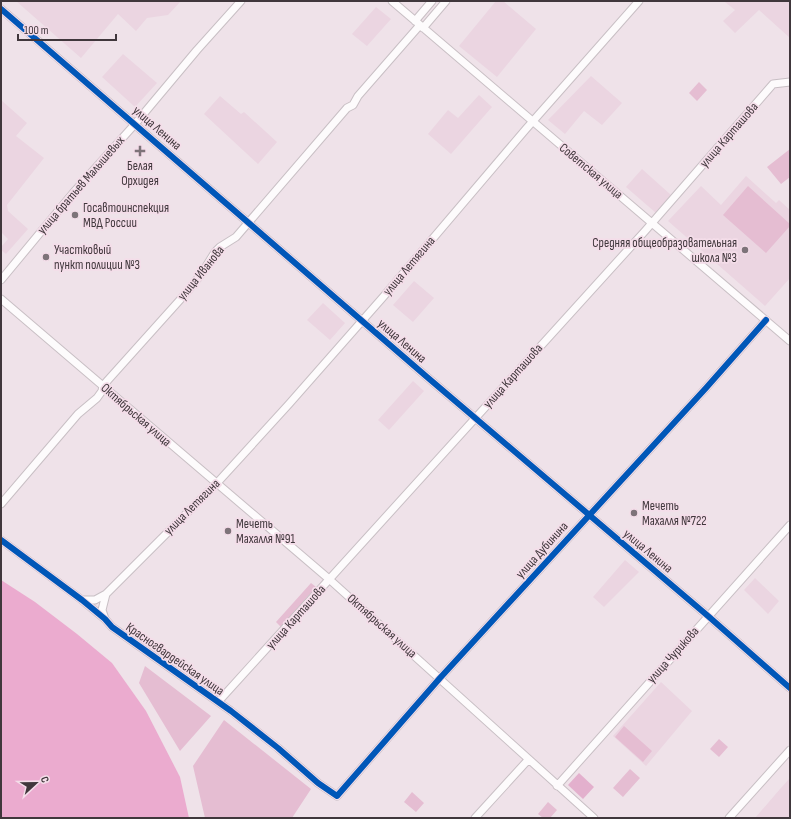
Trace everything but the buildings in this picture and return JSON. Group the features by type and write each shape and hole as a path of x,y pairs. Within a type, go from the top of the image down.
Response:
{"street":[{"name":"улица братьев Малышевых","path":"1,280 73,193 135,124 197,50 241,1"},
{"name":"Советская улица","path":"392,1 790,341"},
{"name":"улица Иванова","path":"419,25 432,1"},
{"name":"улица Иванова","path":"1,504 78,414 97,398 102,391 103,386 187,292 202,273 215,252 224,244 236,237 347,108 353,105 358,96 419,25 446,1"},
{"name":"улица Летягина","path":"82,600 96,600 106,594 216,483 289,404 362,321 639,1"},
{"name":"улица Ленина","path":"1,9 790,688"},
{"path":"772,86 790,82"},
{"path":"772,86 790,86"},
{"name":"улица Карташова","path":"218,702 652,222 772,86"},
{"name":"Октябрьская улица","path":"1,299 329,580 440,678 528,760 594,818"},
{"name":"улица Дубинина","path":"337,796 440,678 706,388 766,320"},
{"name":"улица Чурикова","path":"557,786 790,525"},
{"name":"Красногвардейская улица","path":"1,540 82,600 105,619 112,627 218,702 278,748 318,783 337,796"},
{"path":"105,619 102,610 106,594"},
{"path":"729,818 790,750"},
{"path":"475,818 528,760"}],"shaded area":[{"path":"16,1 181,1 168,15 147,18 136,31 118,14 81,58"},
{"path":"496,1 503,1 536,29 497,77 459,46"},
{"path":"790,1 790,38 759,10 735,33 723,21 735,10 725,2"},
{"path":"376,7 391,19 367,46 352,34"},
{"path":"123,54 157,83 135,107 102,77"},
{"path":"591,76 622,103 602,125 584,111 565,134 548,120"},
{"path":"699,82 707,90 697,101 689,93"},
{"path":"479,95 492,107 451,154 428,134 448,110 458,118"},
{"path":"220,96 241,114 244,112 277,142 258,164 204,114"},
{"path":"1,100 27,123 16,136 44,158 7,205 8,211 28,229 6,254 1,250 1,247 8,239 1,232"},
{"path":"790,149 790,177 781,184 767,167"},
{"path":"642,169 671,195 656,213 626,187"},
{"name":"Средняя общеобразовательная школа №3","path":"746,176 776,203 779,200 790,210 790,278 765,306 668,221 701,186 721,205"},
{"path":"748,186 790,224 790,226 766,253 723,215"},
{"path":"414,281 434,298 413,322 393,305"},
{"path":"323,303 345,323 330,340 307,320"},
{"path":"413,381 424,391 389,430 378,420"},
{"path":"625,560 639,572 604,607 593,597"},
{"path":"755,578 779,601 768,614 744,590"},
{"path":"1,580 35,602 112,663 146,711 180,777 189,818 1,818"},
{"path":"311,583 316,587 281,627 276,622"},
{"path":"145,666 211,716 180,751 139,683"},
{"path":"661,682 692,711 646,766 613,736"},
{"path":"224,720 311,789 292,818 205,818 193,766"},
{"path":"624,726 652,751 643,762 615,737"},
{"path":"719,739 728,747 719,757 710,749"},
{"path":"630,769 640,778 623,797 613,788"},
{"path":"579,773 594,787 583,799 568,785"},
{"path":"790,778 790,818 755,818 780,789"},
{"path":"412,792 424,803 416,812 404,802"},
{"path":"548,802 557,810 550,818 543,818 538,814"}],"cycle path":[{"path":"1,9 790,688"},
{"path":"1,540 82,600 105,619 112,627 231,711 278,748 318,783 337,796 440,678 706,388 766,320"}],"place":[{"name":"Белая Орхидея","path":"140,151"},
{"name":"Госавтоинспекция МВД России","path":"75,215"},
{"name":"Средняя общеобразовательная школа №3","path":"745,250"},
{"name":"Участковый пункт полиции №3","path":"46,257"},
{"name":"Мечеть Махалля №722","path":"634,513"},
{"name":"Мечеть Махалля №91","path":"228,531"}]}
